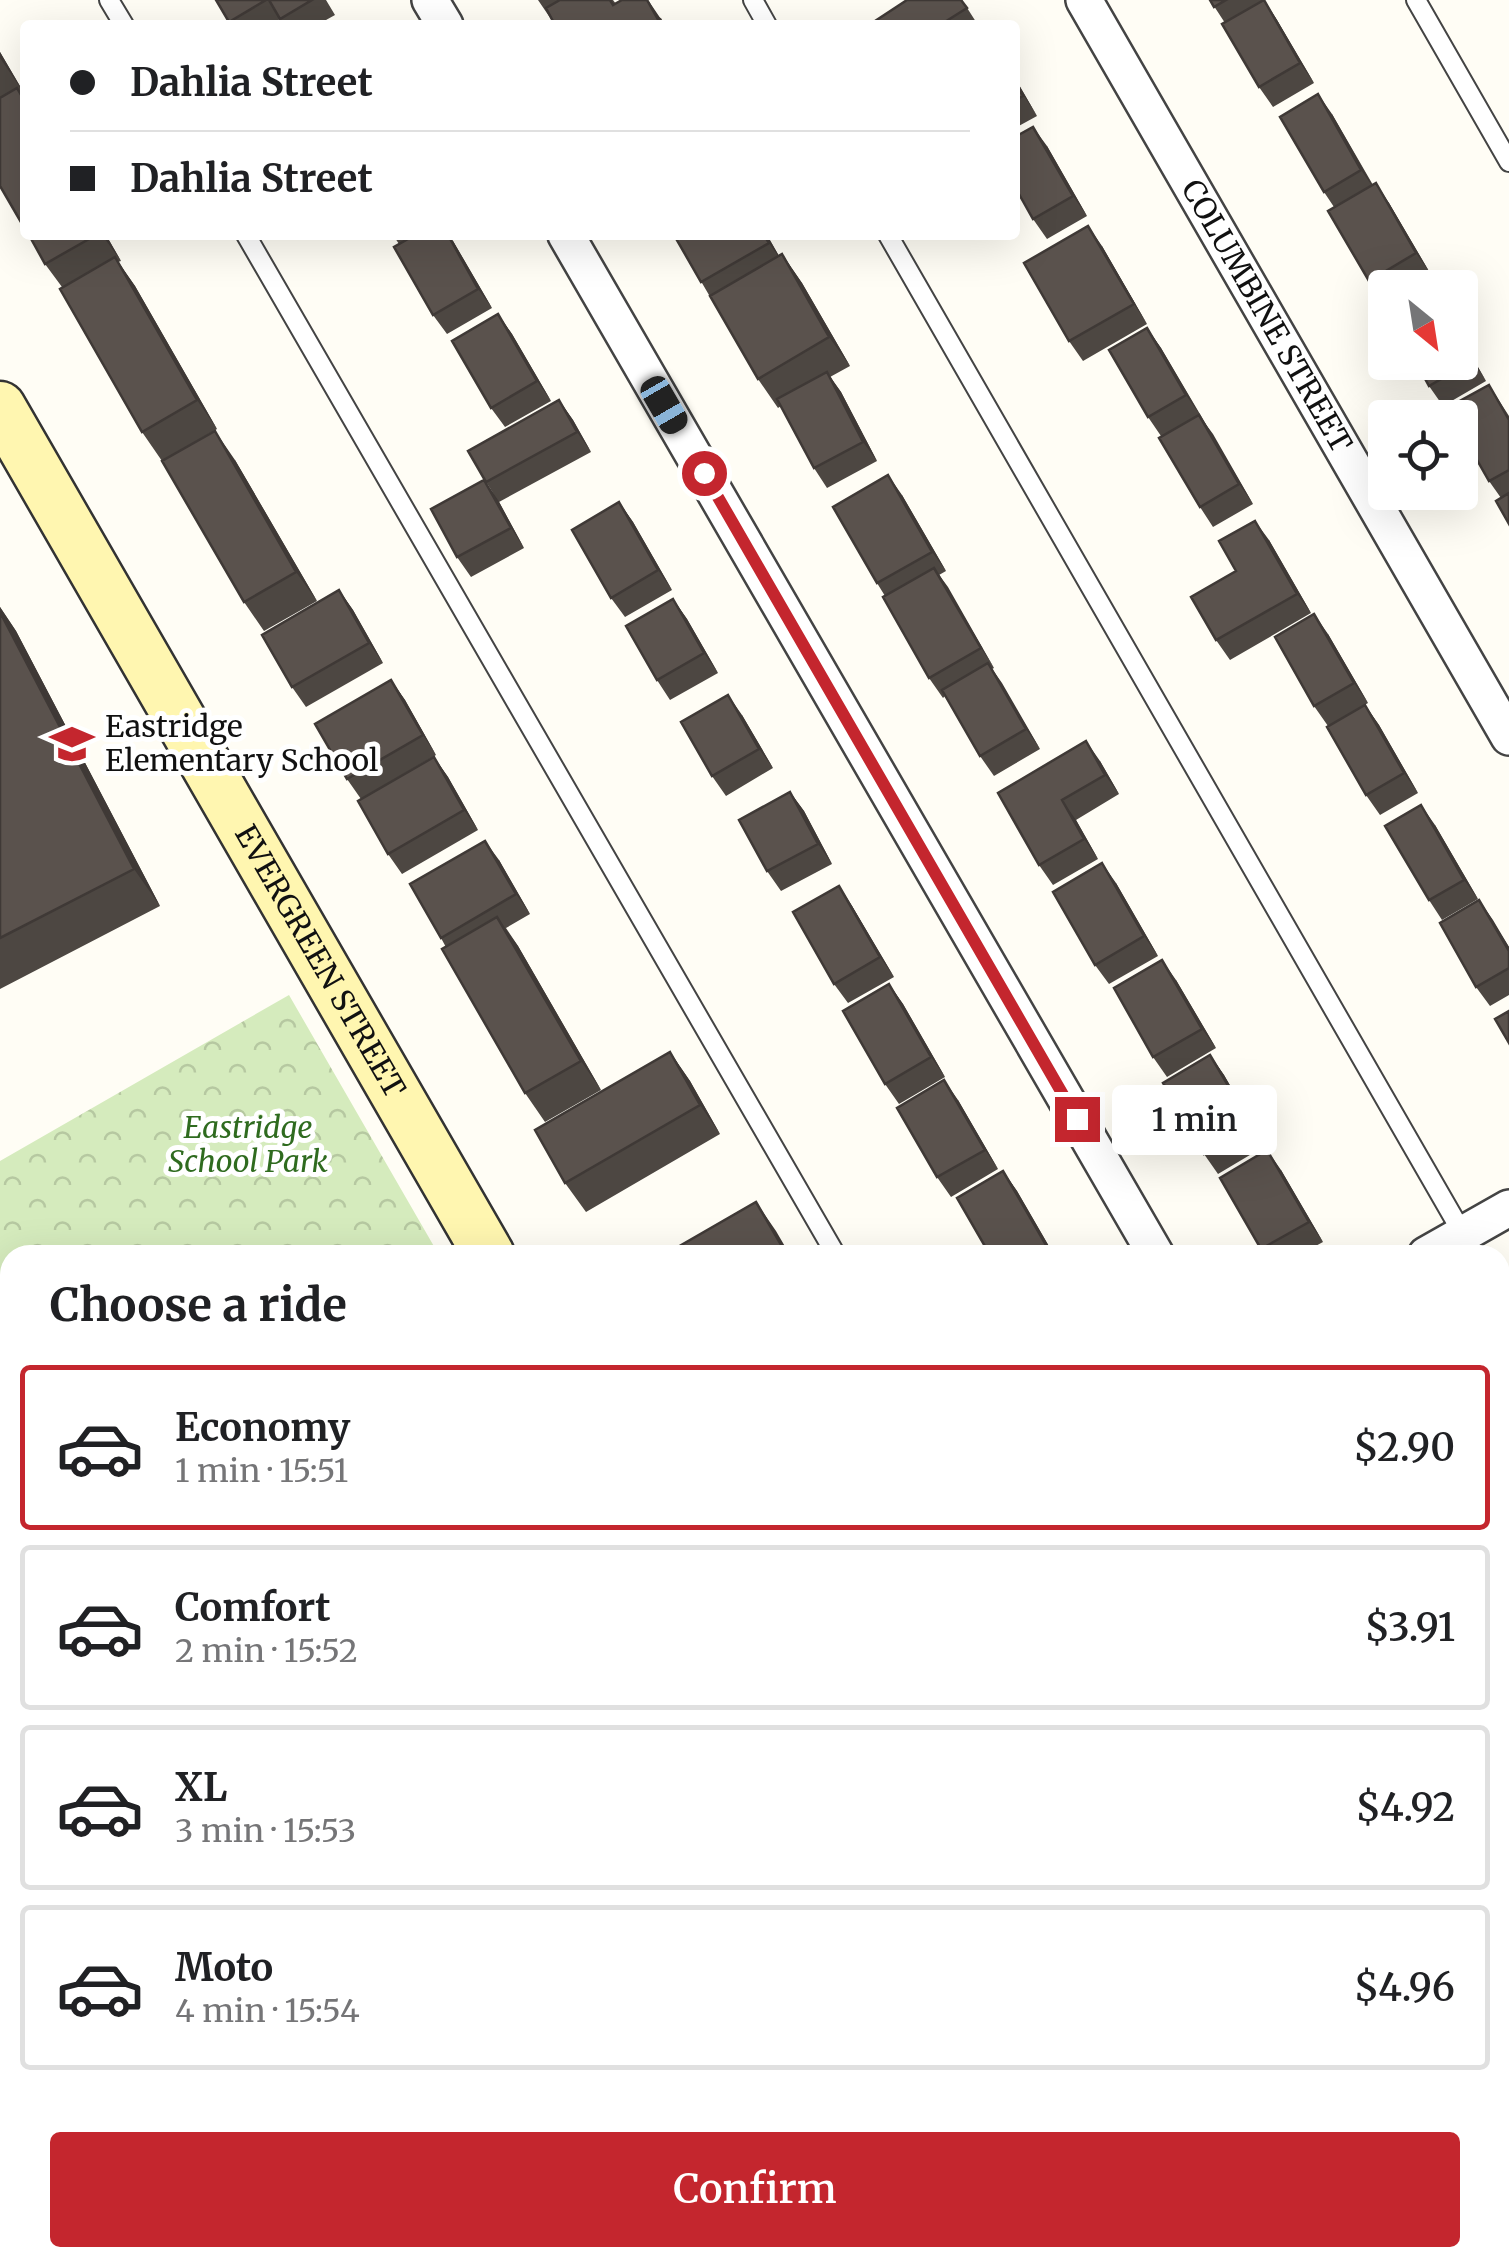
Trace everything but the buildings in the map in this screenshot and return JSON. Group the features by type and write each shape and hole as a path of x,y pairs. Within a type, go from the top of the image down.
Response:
{"street":[{"name":"COLUMBINE STREET","path":"1084,0 1509,737"},
{"path":"569,240 1150,1245"},
{"name":"EVERGREEN STREET","path":"0,407 483,1245"},
{"path":"1469,1244 1509,1208"}],"lane":[{"path":"1416,0 1509,162"},
{"path":"249,240 830,1245"},
{"path":"891,240 1469,1244"}],"green space":[{"name":"Eastridge School Park","path":"289,995 433,1245 0,1245 0,1161"}],"place":[{"name":"Eastridge Elementary School","path":"72,744"}],"route":[{"path":"704,473 1077,1119"}]}
